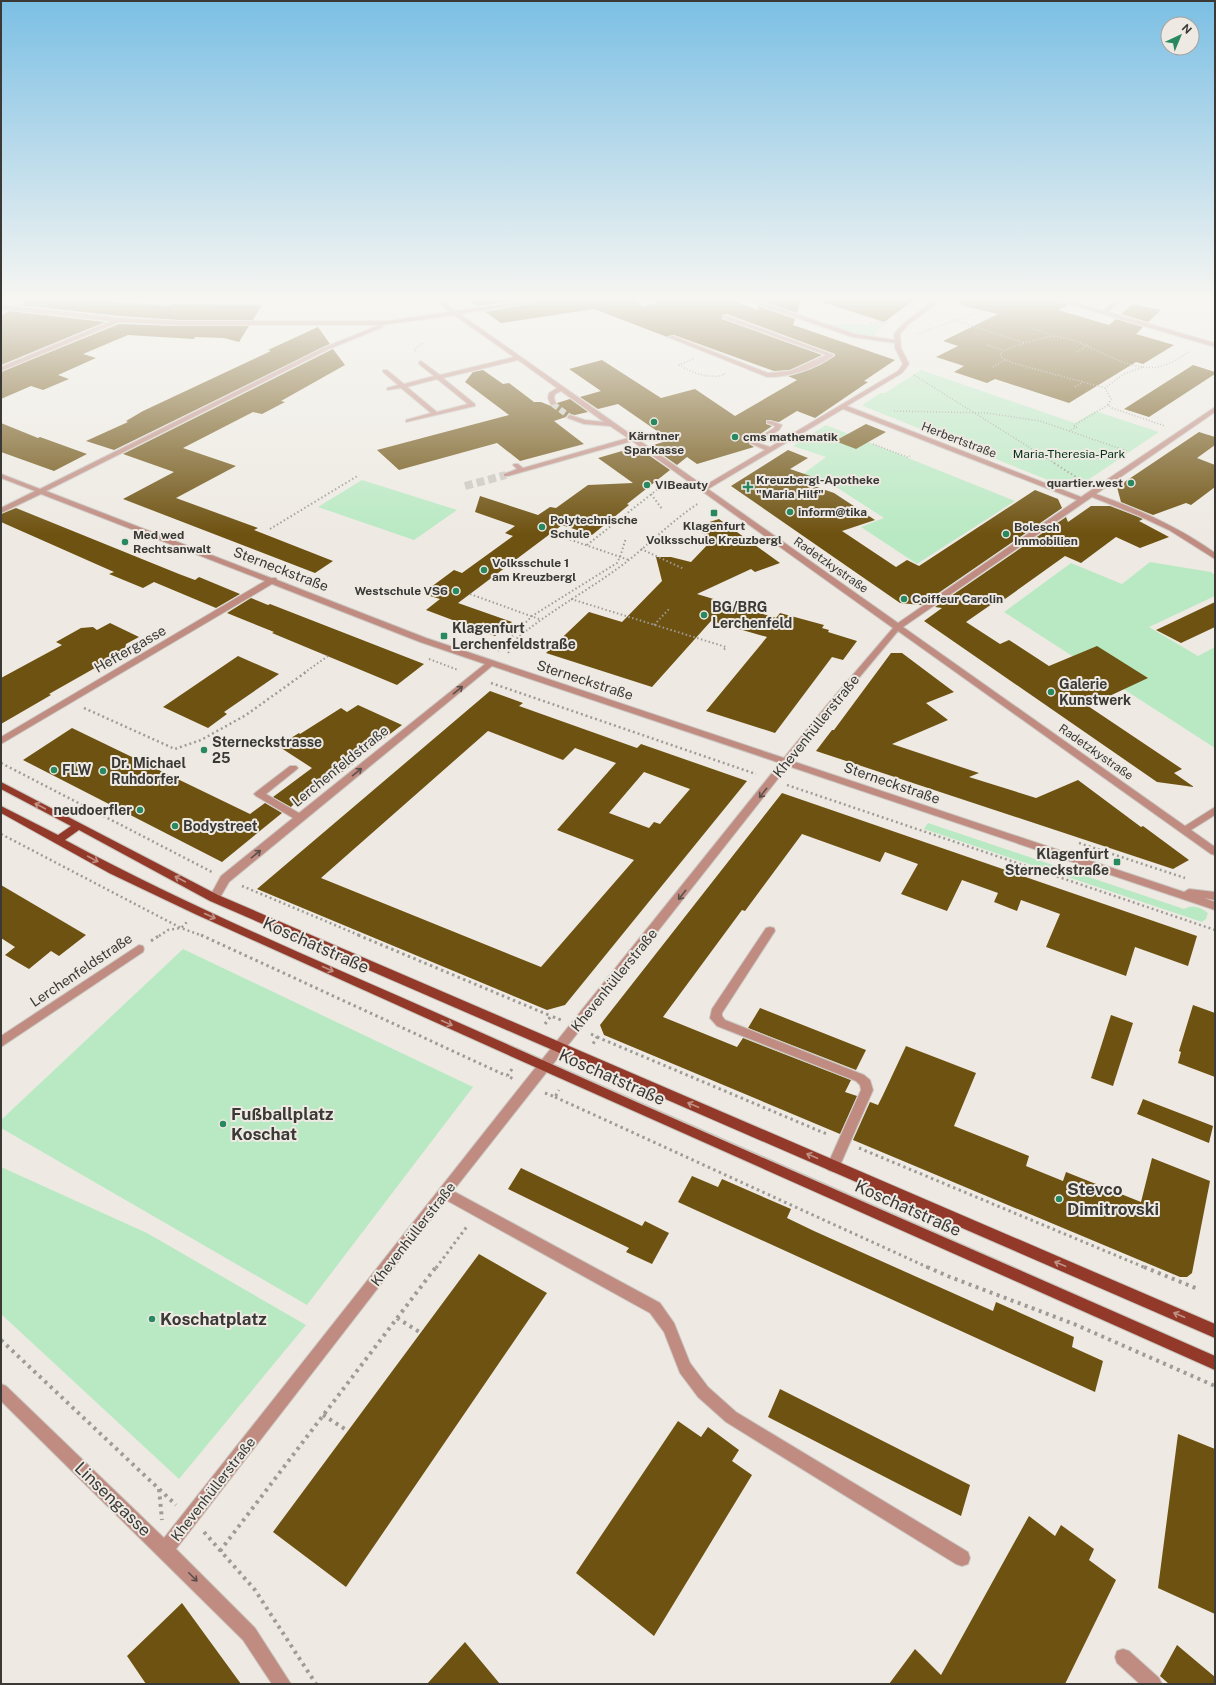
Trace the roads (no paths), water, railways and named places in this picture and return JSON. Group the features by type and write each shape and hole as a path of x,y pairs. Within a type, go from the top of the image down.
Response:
{"main road":[{"name":"Koschatstraße","path":"1,785 214,898 1215,1331"},
{"name":"Koschatstraße","path":"1,809 113,870 199,911 544,1066 1215,1363"},
{"path":"58,840 78,826"}],"street":[{"path":"1,511 270,377"},
{"path":"392,377 436,414"},
{"path":"389,389 438,377 473,405 408,421"},
{"name":"Radetzkystraße","path":"545,377 1215,852"},
{"path":"704,489 822,418 844,407 891,377"},
{"path":"553,404 551,398 552,393 561,388"},
{"name":"Herbertstraße","path":"844,407 1082,500"},
{"path":"1082,500 1215,409"},
{"path":"570,416 584,422 612,424"},
{"path":"769,422 779,425 777,429 753,444 770,450"},
{"path":"506,475 519,468 633,439"},
{"name":"Sterneckstraße","path":"1,476 273,580 423,640 1215,906"},
{"path":"1091,494 1140,514 1198,544 1215,557"},
{"name":"Khevenhüllerstraße","path":"166,1550 544,1066 830,707 898,627 1082,500"},
{"name":"Heftergasse","path":"1,741 273,580"},
{"name":"Lerchenfeldstraße","path":"214,898 225,879 491,663"},
{"path":"293,768 259,794 300,818"},
{"path":"1185,830 1215,810"},
{"name":"Sterneckstraße","path":"1167,891 1215,896"},
{"path":"770,932 716,1012 716,1018 721,1023 860,1078 866,1084 867,1090 833,1166"},
{"name":"Lerchenfeldstraße","path":"1,1042 139,949"},
{"path":"445,1193 655,1308 669,1328 685,1368 703,1392 731,1417 962,1558"},
{"name":"Linsengasse","path":"1,1391 166,1550 249,1634 282,1684"},
{"path":"1123,1657 1153,1684"}],"tunnel":[{"path":"553,404 570,417"},
{"path":"465,486 506,475"}],"place":[{"name":"Kärntner Sparkasse","path":"654,422"},
{"name":"cms mathematik","path":"735,437"},
{"name":"quartier.west","path":"1131,483"},
{"name":"VIBeauty","path":"647,485"},
{"name":"Kreuzbergl-Apotheke \"Maria Hilf\"","path":"748,487"},
{"name":"inform@tika","path":"790,512"},
{"name":"Klagenfurt Volksschule Kreuzbergl","path":"714,513"},
{"name":"Polytechnische Schule","path":"542,527"},
{"name":"Bolesch Immobilien","path":"1006,534"},
{"name":"Med wed Rechtsanwalt","path":"125,542"},
{"name":"Volksschule 1 am Kreuzbergl","path":"484,570"},
{"name":"Westschule VS6","path":"456,591"},
{"name":"Coiffeur Carolin","path":"904,599"},
{"name":"BG/BRG Lerchenfeld","path":"704,615"},
{"name":"Klagenfurt Lerchenfeldstraße","path":"444,636"},
{"name":"Galerie Kunstwerk","path":"1051,692"},
{"name":"Sterneckstrasse 25","path":"204,750"},
{"name":"FLW","path":"54,770"},
{"name":"Dr. Michael Ruhdorfer","path":"103,771"},
{"name":"neudoerfler","path":"140,810"},
{"name":"Bodystreet","path":"175,826"},
{"name":"Klagenfurt Sterneckstraße","path":"1117,862"},
{"name":"Fußballplatz Koschat","path":"223,1124"},
{"name":"Stevco Dimitrovski","path":"1059,1199"},
{"name":"Koschatplatz","path":"152,1319"}],"park label":[{"name":"Maria-Theresia-Park","path":"1069,454"}]}
